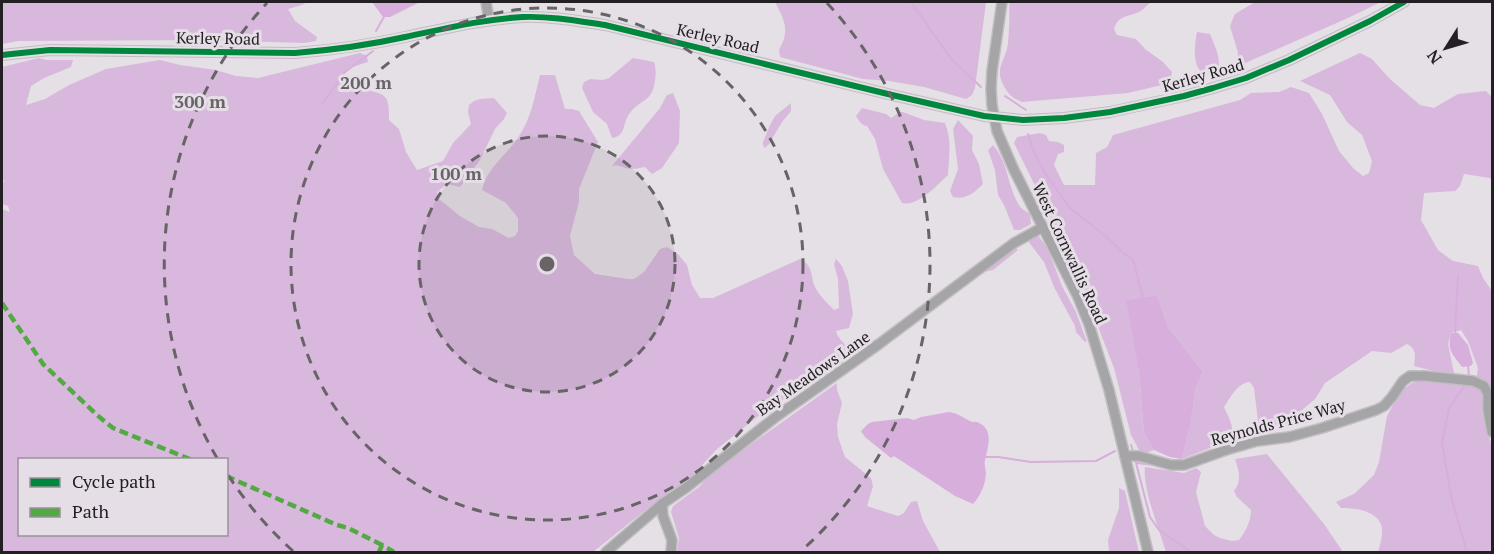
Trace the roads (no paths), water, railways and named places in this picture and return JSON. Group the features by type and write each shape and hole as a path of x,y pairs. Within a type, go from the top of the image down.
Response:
{"street":[{"path":"486,2 489,20"},
{"name":"West Cornwallis Road","path":"1002,2 992,72 994,117 1001,142 1078,297 1089,324 1109,390 1148,552"},
{"name":"Kerley Road","path":"2,55 50,50 296,53 366,45 489,20 524,17 559,18 605,25 892,95 994,117 1023,120 1085,115 1152,104 1246,78 1289,60 1404,2"},
{"name":"Bay Meadows Lane","path":"606,552 662,504 703,475 777,416 879,344 983,264 1043,227"},
{"name":"Reynolds Price Way","path":"1125,456 1139,456 1171,465 1184,465 1257,441 1288,437 1322,428 1376,410 1384,405 1403,381 1410,376 1473,381 1484,386 1488,394 1492,432"},
{"path":"662,504 663,516 672,540 671,552"}],"waterway":[{"path":"911,2 952,60 981,87"},
{"path":"376,31 385,15"},
{"path":"322,104 345,72 373,51"},
{"path":"1005,96 1026,110"},
{"path":"1028,134 1034,153 1045,173 1069,207 1133,260 1143,298"},
{"path":"1456,334 1458,276"},
{"path":"1468,365 1469,377"},
{"path":"1466,384 1449,408 1442,443 1452,500 1467,552"},
{"path":"1131,445 1133,451"},
{"path":"983,457 1031,462 1096,461 1115,451"},
{"path":"1135,459 1150,517 1159,530 1189,552"},
{"path":"1137,463 1155,465"}]}
